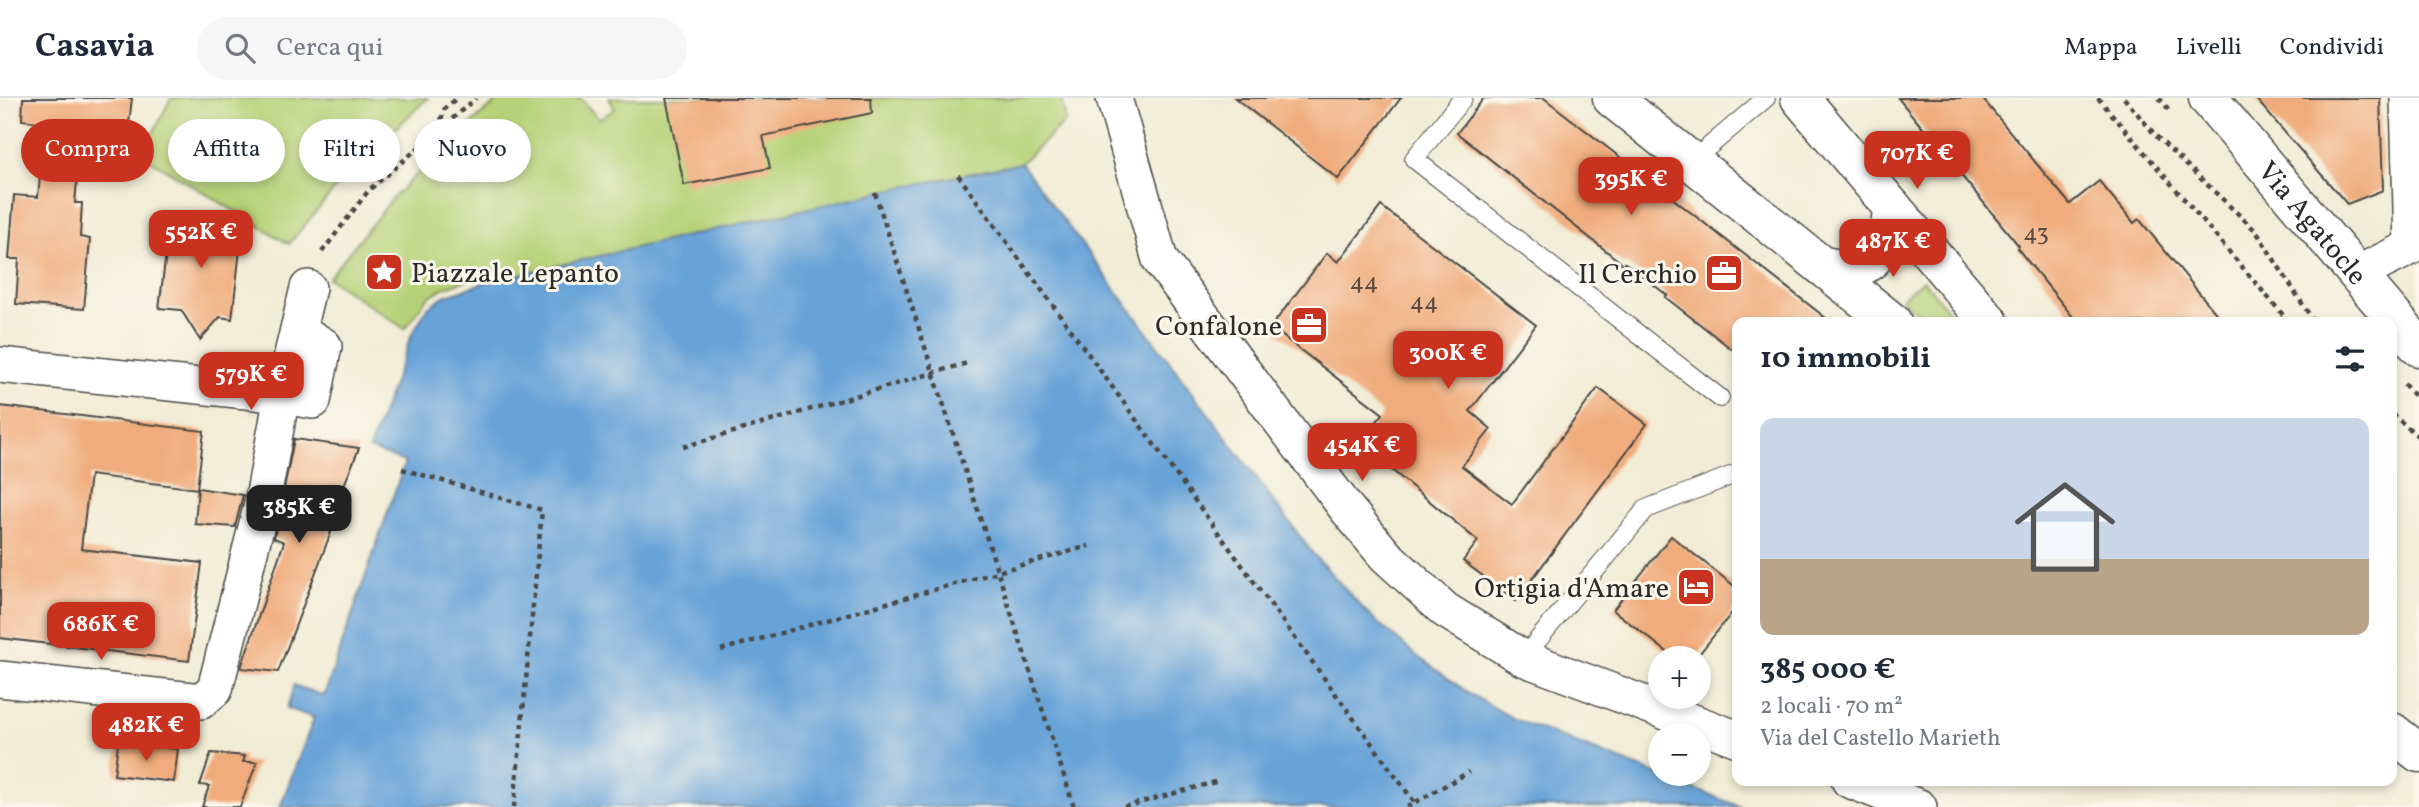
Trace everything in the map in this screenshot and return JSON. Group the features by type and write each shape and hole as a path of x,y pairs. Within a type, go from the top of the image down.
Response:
{"street":[{"path":"1114,98 1160,260 1346,508 1385,555 1445,610 1523,658 1732,737"},
{"path":"1612,98 1886,317"},
{"path":"1800,98 1986,317"},
{"name":"Via Agatocle","path":"2208,98 2394,317"},
{"path":"2357,274 2416,244 2409,98"},
{"path":"1822,266 1852,269 1872,257 1887,238 1892,207"},
{"path":"0,679 201,701 215,689 262,504 275,438 269,394 298,330 308,288"},
{"name":"Via Agatocle","path":"2397,321 2419,347"},
{"path":"0,365 269,394"},
{"path":"2397,736 2419,753"},
{"path":"1865,786 1919,807"}],"lane":[{"path":"1462,98 1414,159 1720,398"},
{"path":"1692,161 1766,98"},
{"path":"1523,658 1646,509 1732,474"}],"path":[{"path":"441,119 445,108 457,98"},
{"path":"452,119 476,98"},
{"path":"2098,98 2285,317"},
{"path":"2124,98 2157,136 2256,232 2311,317"},
{"path":"308,288 313,265 369,190 414,152"},
{"path":"958,175 1415,803"},
{"path":"875,193 1074,807"},
{"path":"683,447 967,363"},
{"path":"2397,418 2419,437"},
{"path":"402,469 542,510 514,807"},
{"path":"721,650 1089,546"},
{"path":"1408,807 1469,772"},
{"path":"1124,807 1219,781"}],"green space":[{"path":"171,98 428,98 400,124 400,119 299,119 299,182 341,182 289,244 187,182 285,182 285,119 168,119 168,171 154,162 154,131"},
{"path":"501,98 580,98 599,119 615,109 609,98 1061,98 1066,121 1021,163 875,193 486,282 484,274 443,288 427,298 405,329 328,278 393,198 414,177 414,182 531,182 531,119 476,119"},
{"path":"1923,280 1954,317 1923,317 1901,299"}],"water":[{"path":"1021,163 1314,555 1372,618 1417,656 1469,693 1514,719 1648,771 1648,786 1687,786 1741,807 280,807 314,718 287,708 294,685 324,696 405,462 369,449 412,334 428,307 444,296 486,282 875,193"}],"building":[{"path":"23,98 132,98 130,119 22,119"},
{"path":"666,98 871,98 872,113 763,136 770,168 684,185"},
{"path":"1235,98 1401,98 1338,179"},
{"path":"1484,98 1544,98 1825,317 1732,317 1732,349 1665,297 1667,295 1625,263 1624,265 1457,133"},
{"path":"1898,98 1982,98 2070,204 2099,181 2134,223 2139,219 2219,317 2073,317 2017,248 2019,246"},
{"path":"2255,98 2380,98 2383,190 2347,204"},
{"path":"39,182 77,182 75,203 82,203 80,237 90,239 84,309 16,304 19,259 9,259 14,195 38,197"},
{"path":"1381,206 1536,325 1470,411 1491,429 1462,466 1512,504 1598,388 1647,424 1516,601 1463,561 1478,541 1359,443 1383,414 1271,327 1327,253 1338,262"},
{"path":"171,215 243,224 232,319 220,317 200,340 181,310 159,308"},
{"path":"0,406 204,431 197,489 90,475 81,549 202,563 189,661 0,638"},
{"path":"294,439 359,448 327,528 331,532 278,672 241,668 284,542 274,538"},
{"path":"198,488 243,495 235,527 195,524"},
{"path":"1671,536 1732,584 1732,613 1706,646 1660,646 1613,610"},
{"path":"118,744 178,749 174,782 114,775"},
{"path":"211,753 245,756 243,762 257,762 240,807 202,807 209,786 200,785"}],"place":[{"name":"Piazzale Lepanto","path":"384,272"},
{"name":"Il Cerchio","path":"1724,273"},
{"name":"Confalone","path":"1309,325"},
{"name":"Ortigia d'Amare","path":"1696,587"}]}
